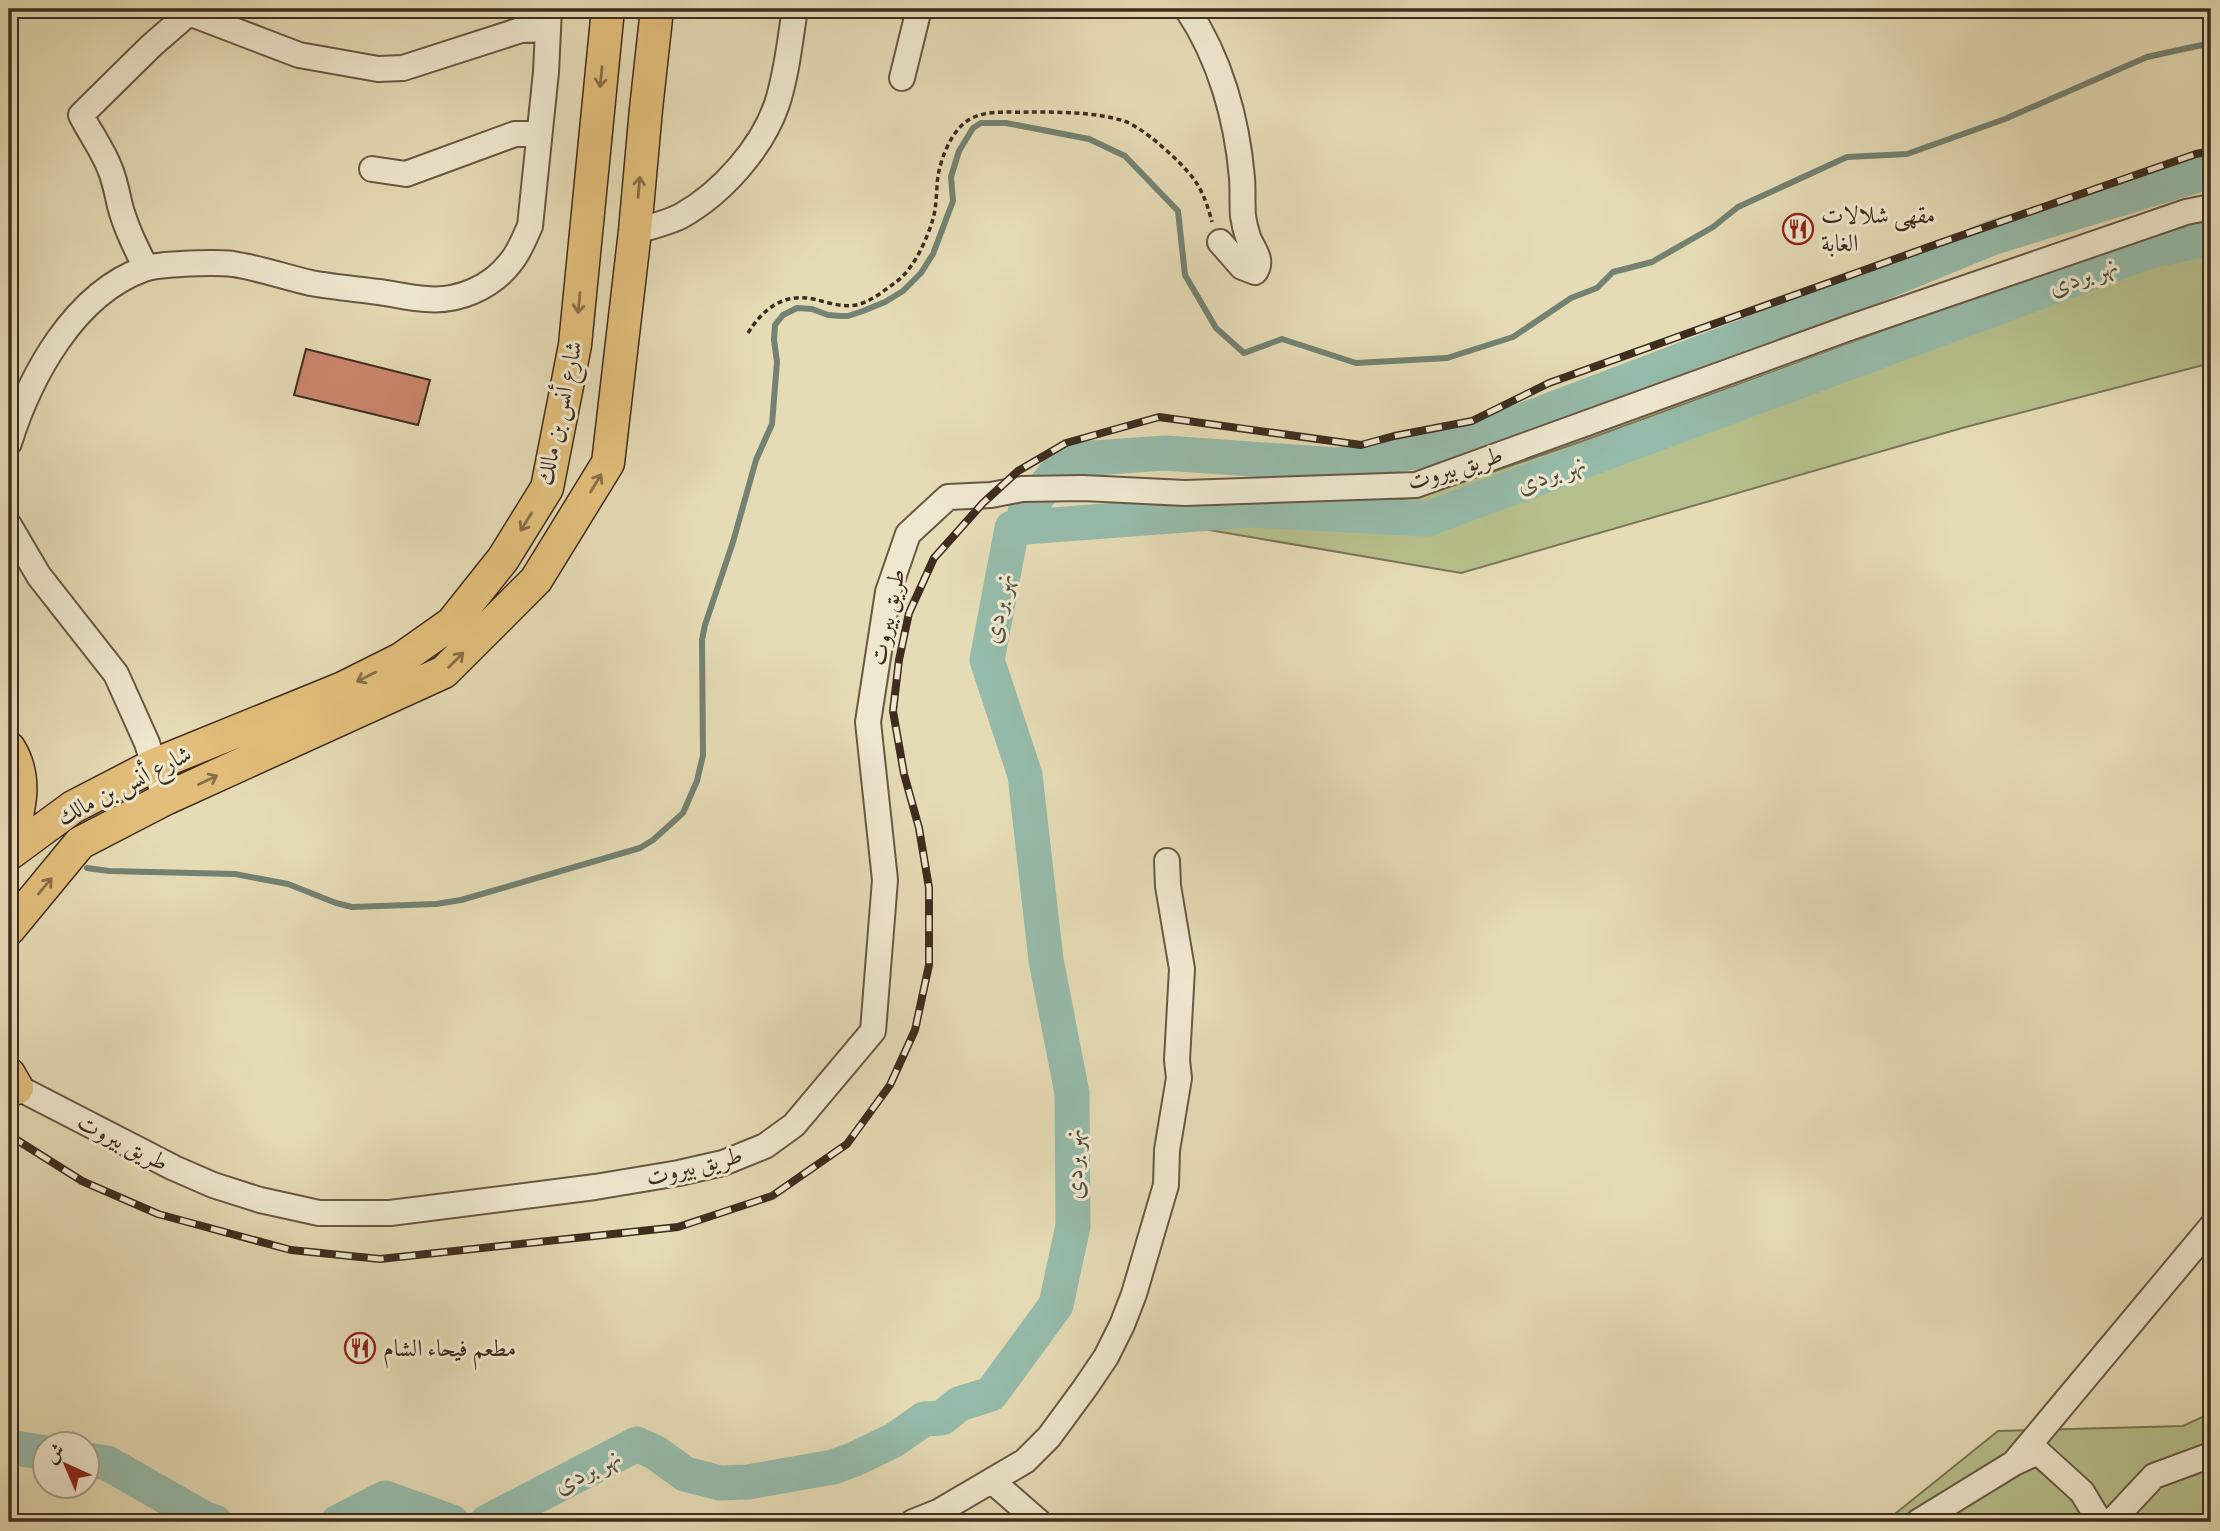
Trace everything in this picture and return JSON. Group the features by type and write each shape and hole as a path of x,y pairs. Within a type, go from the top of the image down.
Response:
{"main road":[{"name":"شارع أنس بن مالك","path":"9,852 73,807 156,764 343,688 401,659 452,623 503,559 547,488 575,345 608,9"},
{"name":"شارع أنس بن مالك","path":"9,929 80,843 165,799 444,672 536,580 608,463 657,9"},
{"path":"9,748 21,776 21,798 9,852"}],"street":[{"path":"635,231 659,225 691,209 740,167 759,141 777,103 795,9"},
{"path":"902,78 919,9"},
{"path":"1187,9 1215,59 1224,89 1236,136 1242,177 1243,214 1248,237 1259,260 1255,272 1242,267 1220,242"},
{"path":"9,443 46,356 63,331 107,290 146,268 203,262 234,264 312,283 428,299 450,298 476,290 495,279 511,263 530,226 546,72 548,19 403,68 378,69 299,55 186,11 81,115 108,164 117,186 130,236 146,268"},
{"path":"372,169 406,174 515,134 538,134"},
{"name":"طريق بيروت","path":"11,1087 213,1185 260,1200 319,1213 390,1213 595,1187 723,1163 765,1146 794,1125 873,1031 885,880 868,722 888,592 908,534 948,497 991,495 1022,489 1083,488 1185,493 1416,485 1849,328 2186,212 2211,207"},
{"path":"9,525 39,576 116,674 156,764 165,799"},
{"path":"914,1522 938,1512 962,1511 992,1481 1025,1461 1049,1437 1106,1357 1134,1294 1166,1185 1167,1150 1180,1078 1177,1060 1182,969 1168,886 1167,861"},
{"path":"2014,1463 2211,1227"},
{"path":"1918,1522 2014,1463 2038,1452 2082,1492 2100,1522"},
{"path":"2111,1522 2154,1476 2211,1455"},
{"path":"992,1481 1039,1522"}],"path":[{"path":"748,333 757,318 781,300 797,297 844,306 859,304 900,280 915,259 933,219 938,175 946,152 957,131 967,121 979,115 1072,113 1126,121 1139,128 1193,178 1202,193 1220,242"}],"green space":[{"path":"2211,216 2211,363 1962,428 1461,573 1139,518 1294,511 1419,497"},
{"path":"2211,1413 2211,1522 1885,1522 1998,1431 2183,1426"}],"building":[{"path":"306,349 430,380 418,425 294,395"}],"waterway":[{"path":"87,868 109,871 235,874 288,884 352,907 436,904 461,900 640,848 653,840 683,813 697,781 703,755 702,640 756,460 772,424 777,362 775,325 783,315 797,308 812,309 828,315 848,316 885,302 903,291 921,273 933,254 953,201 951,177 959,151 973,128 981,123 1006,123 1089,139 1125,156 1178,211 1185,275 1216,328 1244,353 1282,339 1356,363 1447,358 1513,337 1571,298 1597,288 1613,272 1652,262 1713,227 1738,207 1847,157 1907,154 2005,119 2147,57 2211,43"},
{"path":"1025,512 1066,460 1165,453 1336,465 1461,444 1835,302 1994,237 2211,171"},
{"name":"نهر بردى","path":"487,1522 637,1444 656,1453 685,1474 720,1483 748,1482 833,1467 855,1459 894,1440 924,1419 942,1418 959,1404 991,1394 1056,1305 1073,1226 1072,1093 1046,960 1025,775 987,660 1012,528 1252,510 1427,519 2147,252 2211,238"},
{"name":"نهر بردى","path":"9,1447 32,1451"},
{"name":"نهر بردى","path":"102,1462 215,1522"},
{"name":"نهر بردى","path":"338,1522 385,1498 452,1522"}],"railway":[{"path":"9,1135 82,1181 158,1214 291,1250 380,1259 678,1227 772,1196 847,1144 890,1085 915,1030 929,965 929,888 919,828 904,774 893,711 899,660 909,613 934,558 983,503 1018,471 1066,443 1159,417 1361,445 1472,421 1549,383 1937,244 2211,151"}],"place":[{"name":"مقهى شلالات الغابة","path":"1798,229"},
{"name":"مطعم فيحاء الشام","path":"360,1348"}]}
